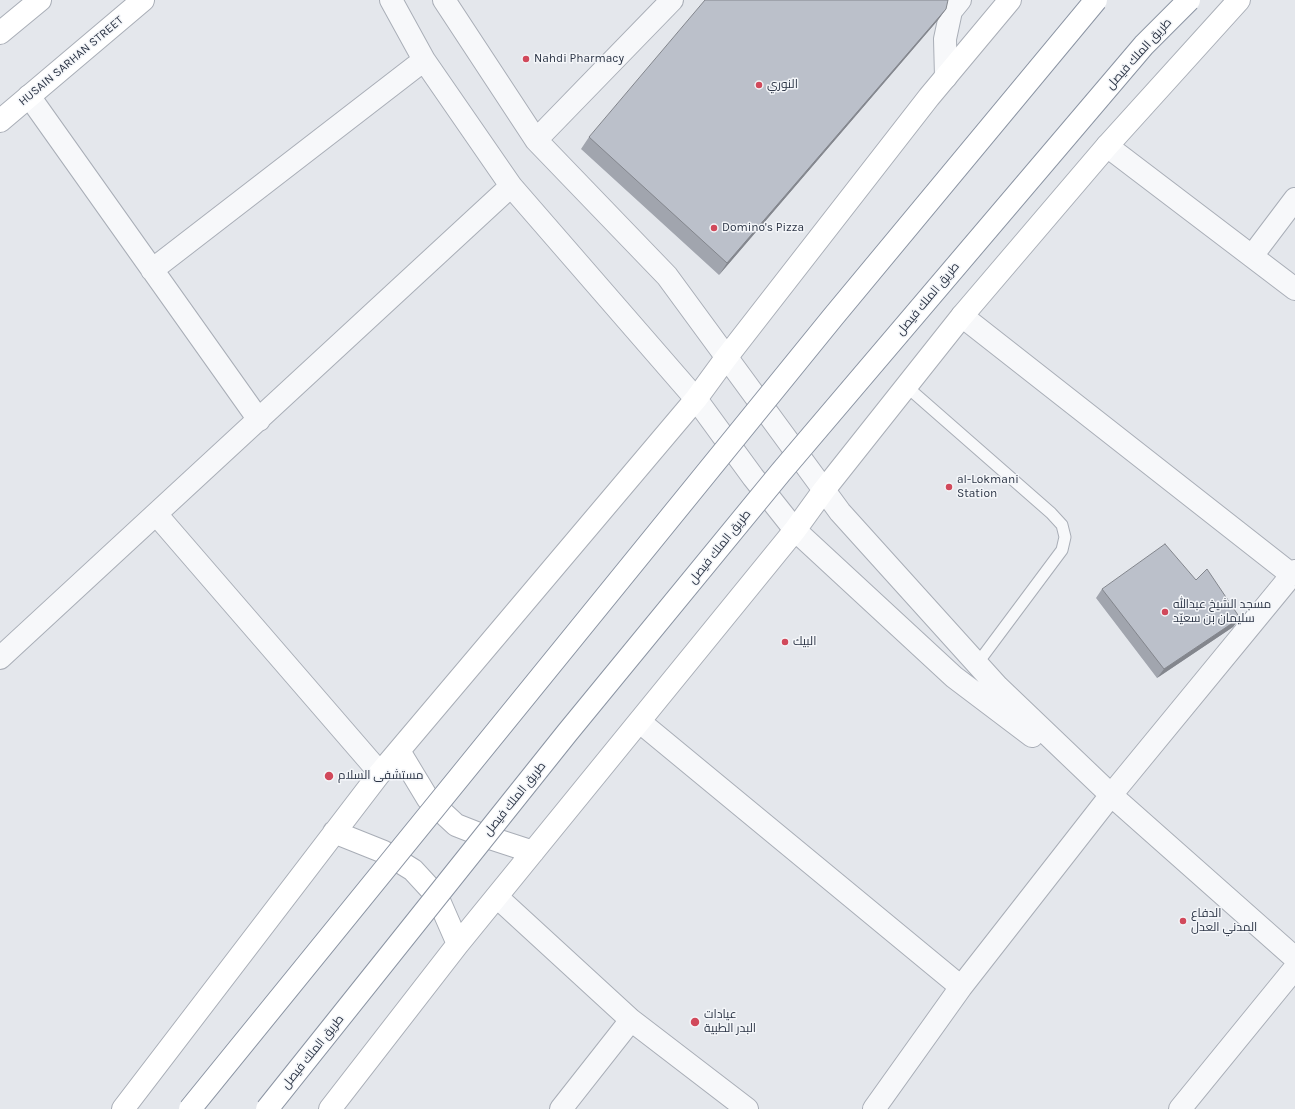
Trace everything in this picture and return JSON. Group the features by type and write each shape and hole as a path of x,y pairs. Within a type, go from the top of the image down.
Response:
{"main road":[{"path":"0,33 40,0"},
{"name":"HUSAIN SARHAN STREET","path":"0,121 143,0"},
{"path":"123,1109 380,773 696,399 726,358 946,77 1010,0"},
{"path":"190,1109 823,329 1096,0"},
{"name":"طريق الملك فيصل","path":"267,1109 567,733 782,472 1144,45 1189,0"},
{"path":"330,1109 458,944 795,530 824,490 962,316 1107,146 1239,0"},
{"path":"399,751 428,799 456,825 533,852"},
{"path":"334,832 384,852 413,870 437,896 458,944"}],"street":[{"path":"391,0 424,60 511,186 696,399 753,477 795,530 954,677 1111,795"},
{"path":"444,0 536,140 667,276 726,358 791,442 840,512 998,687 1111,795 1295,958"},
{"path":"536,140 672,0"},
{"path":"946,77 945,39 951,11 958,1"},
{"path":"152,270 424,60"},
{"path":"29,96 259,420"},
{"path":"1107,146 1295,289"},
{"path":"0,658 511,186"},
{"path":"1252,256 1295,199"},
{"path":"874,1109 961,987 1111,795 1293,573 962,316"},
{"path":"156,514 380,773"},
{"path":"640,722 961,987"},
{"path":"497,897 631,1020 747,1109"},
{"path":"1180,1109 1295,968"},
{"path":"561,1109 631,1020"}],"lane":[{"path":"906,386 1051,513 1062,525 1065,537 1062,550 977,664"}],"building":[{"name":"النوري","path":"705,0 948,0 946,9 727,263 589,137"},
{"name":"مسجد الشيخ عبدالله سليمان بن سعيّد","path":"1165,544 1196,580 1207,569 1240,618 1164,669 1102,589"}],"place":[{"name":"Nahdi Pharmacy","path":"526,59"},
{"name":"النوري","path":"759,85"},
{"name":"Domino's Pizza","path":"714,228"},
{"name":"al-Lokmani Station","path":"949,487"},
{"name":"مسجد الشيخ عبدالله سليمان بن سعيّد","path":"1165,612"},
{"name":"البيك","path":"785,642"},
{"name":"مستشفى السلام","path":"329,776"},
{"name":"الدفاع المدني العدل","path":"1183,921"},
{"name":"عيادات البدر الطبية","path":"695,1022"}]}
